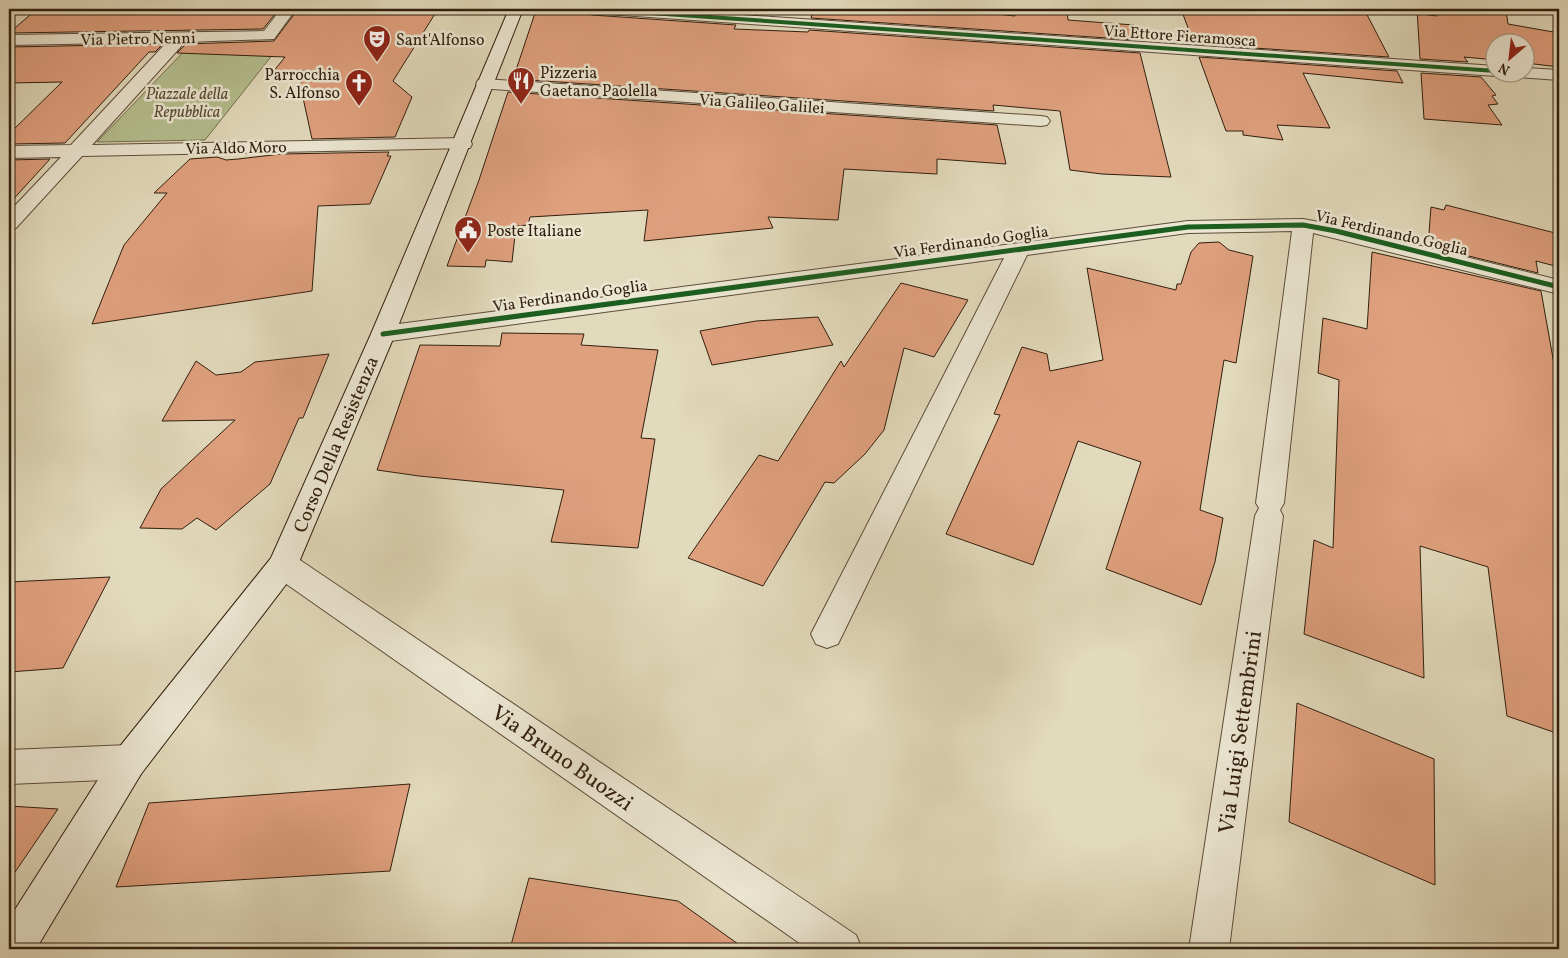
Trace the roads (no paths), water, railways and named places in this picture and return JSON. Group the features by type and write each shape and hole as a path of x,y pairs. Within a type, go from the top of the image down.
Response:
{"street":[{"name":"Via Pietro Nenni","path":"9,40 268,36 289,9"},
{"name":"Corso Della Resistenza","path":"13,949 129,762 283,565 383,334 516,9"},
{"name":"Via Ettore Fieramosca","path":"592,9 1486,70"},
{"path":"9,224 181,37"},
{"path":"1536,73 1559,75"},
{"name":"Via Galileo Galilei","path":"484,84 1040,121"},
{"name":"Via Aldo Moro","path":"9,152 462,144"},
{"name":"Via Ferdinando Goglia","path":"383,334 1188,227 1304,225 1336,231 1559,287"},
{"name":"Via Ferdinando Goglia","path":"1269,510 1304,225"},
{"name":"Via Ferdinando Goglia","path":"827,634 1020,248"},
{"name":"Via Luigi Settembrini","path":"1209,949 1269,510"},
{"name":"Via Bruno Buozzi","path":"283,565 842,949"},
{"path":"9,767 129,762"}],"place":[{"name":"Sant'Alfonso","path":"377,63"},
{"name":"Pizzeria Gaetano Paolella","path":"521,105"},
{"name":"Parrocchia S. Alfonso","path":"359,107"},
{"name":"Poste Italiane","path":"468,254"}],"park label":[{"name":"Piazzale della Repubblica","path":"187,102"}]}
